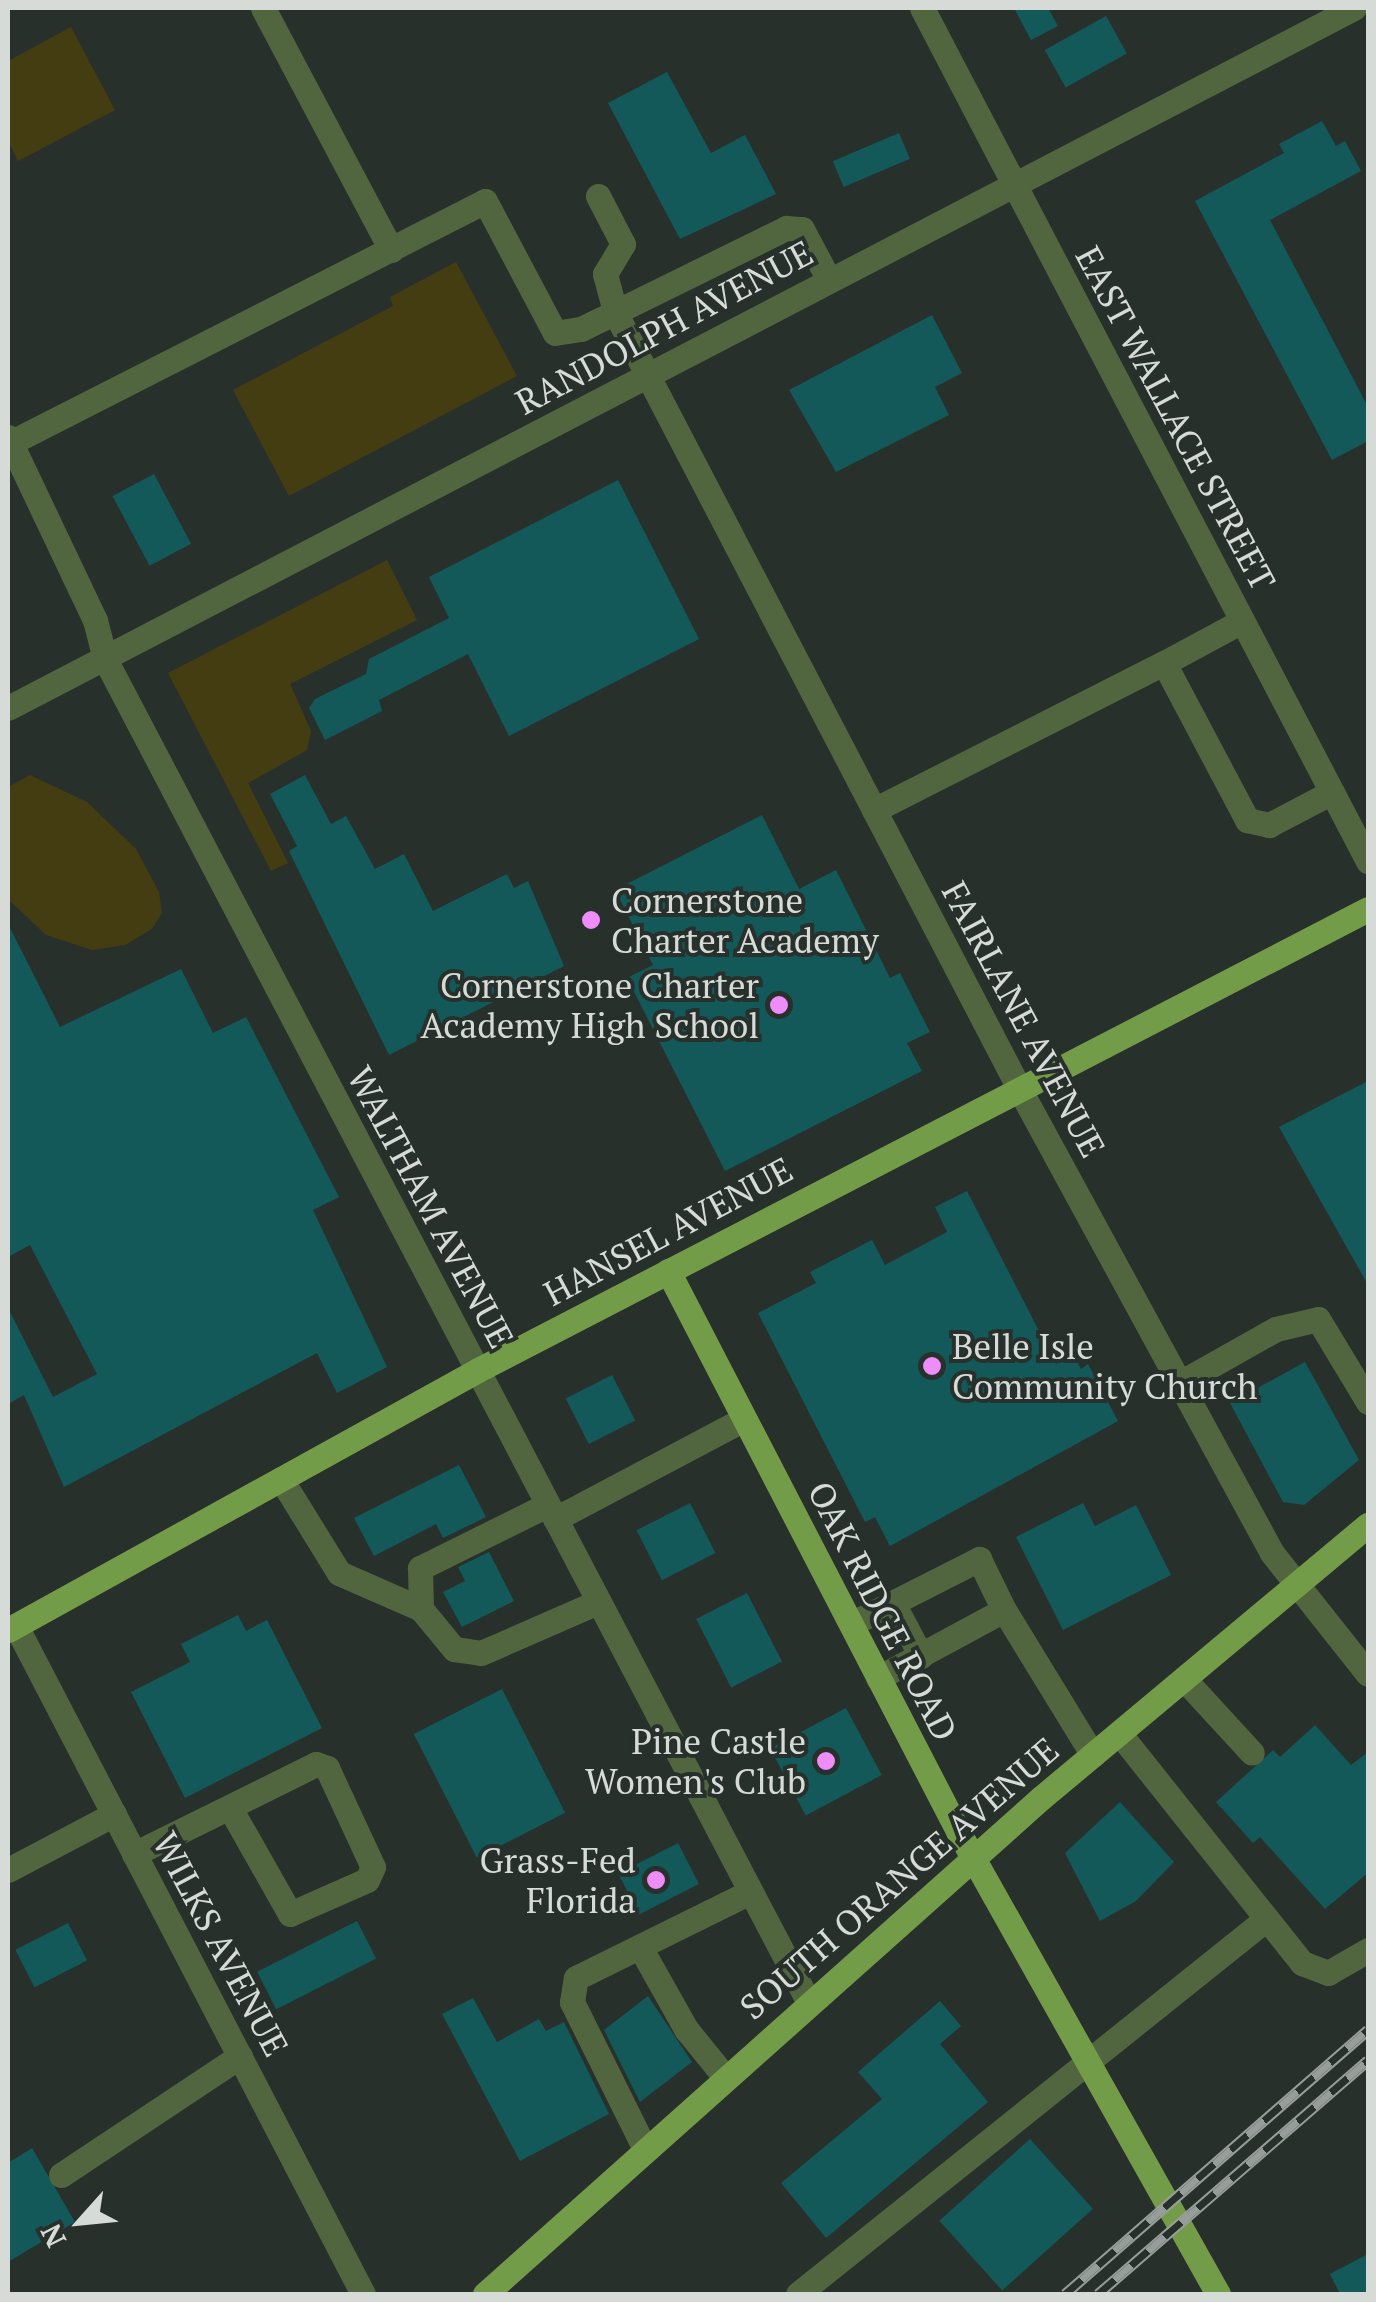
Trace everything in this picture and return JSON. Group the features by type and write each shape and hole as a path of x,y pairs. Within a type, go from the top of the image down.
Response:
{"main road":[{"name":"HANSEL AVENUE","path":"12,1628 478,1370 1368,909"},
{"name":"OAK RIDGE ROAD","path":"668,1271 973,1858 1090,2060 1218,2294"},
{"name":"SOUTH ORANGE AVENUE","path":"485,2294 973,1858 1368,1525"}],"street":[{"path":"263,8 391,250"},
{"name":"EAST WALLACE STREET","path":"922,8 1368,861"},
{"name":"RANDOLPH AVENUE","path":"8,708 1012,182 1354,8"},
{"path":"598,196 623,244 606,274 615,312"},
{"path":"9,440 486,201 556,333 582,329 772,233 802,229 829,280"},
{"name":"FAIRLANE AVENUE","path":"615,312 1020,1090 1180,1383 1294,1588 1368,1674"},
{"name":"WALTHAM AVENUE","path":"9,440 95,620 106,659 809,2002"},
{"path":"874,810 1242,621"},
{"path":"1164,663 1246,820 1268,825 1332,792"},
{"path":"1180,1383 1276,1329 1318,1319 1368,1402"},
{"path":"421,1609 420,1568 551,1512 744,1419"},
{"path":"280,1479 339,1573 421,1609 454,1649 481,1653 598,1602"},
{"path":"851,1624 978,1559 1004,1610 1093,1755"},
{"path":"892,1602 920,1656"},
{"path":"878,1678 1004,1610"},
{"name":"WILKS AVENUE","path":"12,1628 114,1814 364,2294"},
{"path":"1184,1678 1252,1753"},
{"path":"1118,1734 1302,1963 1318,1972 1342,1970 1368,1950"},
{"path":"134,1854 298,1770 327,1768 373,1867 367,1880 290,1914 230,1808"},
{"path":"8,1870 114,1814"},
{"path":"645,2148 572,2002 576,1978 750,1892"},
{"path":"798,2294 1266,1919"},
{"path":"640,1947 686,2029 725,2078"},
{"path":"62,2175 240,2056"}],"shaded area":[{"path":"71,27 115,110 18,161 8,141 8,61"},
{"path":"456,262 517,376 289,496 233,390 393,306 390,297"},
{"path":"387,560 417,620 290,684 311,731 307,750 248,783 288,863 271,871 168,673"},
{"path":"30,775 87,802 136,849 159,892 162,913 152,929 125,945 92,950 46,935 8,899 8,787"}],"building":[{"path":"1014,8 1048,8 1058,26 1031,40"},
{"path":"1106,16 1127,54 1066,88 1045,50"},
{"path":"667,72 711,153 745,135 776,194 680,239 608,103"},
{"path":"1322,121 1336,146 1345,141 1361,171 1270,220 1368,407 1368,441 1332,460 1195,201 1284,153 1279,144"},
{"path":"899,133 910,159 844,187 833,161"},
{"path":"932,315 962,373 935,387 949,415 836,472 789,390"},
{"path":"154,474 191,544 150,566 113,496"},
{"path":"618,480 699,639 509,736 468,654 379,700 382,711 325,740 309,708 315,699 366,674 369,659 449,618 429,577"},
{"path":"305,775 331,824 346,816 375,869 404,854 433,911 507,874 514,888 528,881 564,966 389,1055 289,851 297,846 270,794"},
{"name":"Cornerstone Charter Academy High School","path":"762,815 799,889 836,870 890,978 900,973 930,1032 907,1043 922,1071 725,1171 627,978 653,965 615,890"},
{"path":"8,924 60,1027 181,969 213,1033 246,1017 339,1197 313,1210 387,1367 337,1393 317,1353 64,1487 24,1395 8,1404 8,1308 53,1397 97,1374 30,1245 8,1257"},
{"path":"1368,1081 1368,1285 1279,1127"},
{"name":"Belle Isle Community Church","path":"967,1191 1056,1364 1074,1355 1081,1369 1088,1364 1118,1421 890,1546 875,1517 865,1522 758,1313 816,1283 810,1272 872,1240 885,1265 947,1232 935,1207"},
{"path":"1305,1362 1359,1460 1304,1505 1283,1502 1230,1403"},
{"path":"612,1375 635,1420 589,1444 566,1399"},
{"path":"459,1465 486,1517 443,1538 436,1524 374,1556 354,1518"},
{"path":"690,1503 715,1553 662,1580 637,1530"},
{"path":"1083,1503 1095,1526 1136,1505 1171,1575 1063,1630 1016,1537"},
{"path":"489,1552 514,1601 462,1627 443,1592 465,1581 458,1567"},
{"path":"747,1593 782,1662 731,1687 696,1619"},
{"path":"238,1615 246,1631 267,1620 322,1728 185,1798 131,1692 190,1662 181,1644"},
{"path":"502,1689 565,1813 477,1858 414,1734"},
{"name":"Pine Castle Women's Club","path":"846,1708 882,1775 806,1815 770,1748"},
{"path":"1315,1725 1351,1765 1368,1752 1368,1873 1325,1909 1260,1837 1253,1843 1216,1802 1273,1750 1280,1757"},
{"path":"1120,1802 1174,1862 1136,1901 1100,1921 1065,1853"},
{"path":"678,1843 699,1884 639,1914 618,1873"},
{"path":"357,1921 376,1958 276,2009 257,1972"},
{"path":"68,1923 87,1960 34,1987 15,1950"},
{"path":"648,1996 692,2062 640,2102 604,2030"},
{"path":"473,1998 497,2042 539,2019 546,2031 564,2022 609,2114 520,2161 442,2014"},
{"path":"940,2001 961,2026 940,2044 988,2102 826,2238 781,2183 882,2099 858,2072"},
{"path":"1030,2139 1093,2209 1002,2290 939,2221"},
{"path":"32,2148 75,2222 8,2262 8,2163"},
{"path":"1368,2254 1368,2294 1340,2294 1330,2274"}],"railway":[{"path":"1065,2294 1368,2030"},
{"path":"1098,2294 1368,2060"}],"place":[{"name":"Cornerstone Charter Academy","path":"591,920"},
{"name":"Cornerstone Charter Academy High School","path":"779,1005"},
{"name":"Belle Isle Community Church","path":"932,1366"},
{"name":"Pine Castle Women's Club","path":"826,1761"},
{"name":"Grass-Fed Florida","path":"656,1880"}]}
